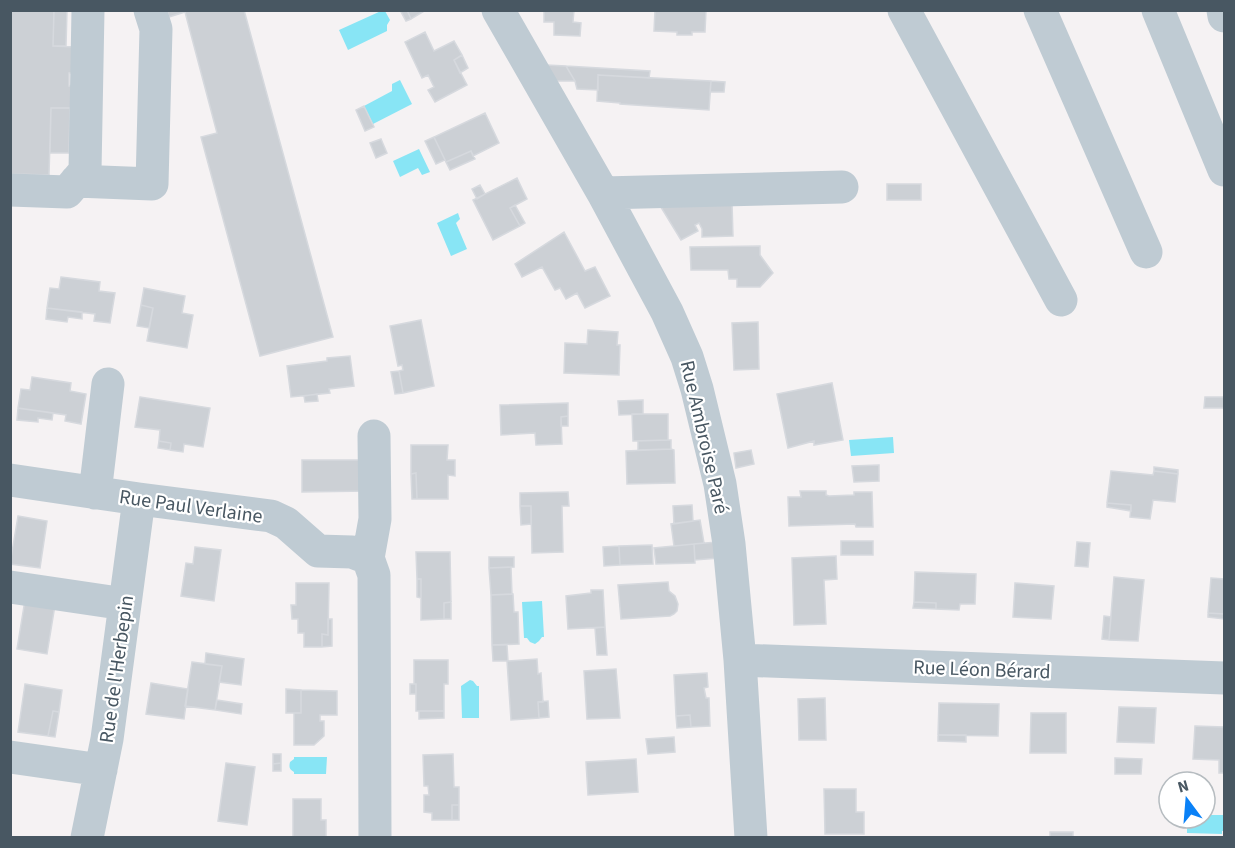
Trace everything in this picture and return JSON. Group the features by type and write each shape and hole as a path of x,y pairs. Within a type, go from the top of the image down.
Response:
{"street":[{"path":"10,190 67,192 85,171 88,10"},
{"path":"76,182 152,184 156,28 150,10"},
{"name":"Rue Ambroise Paré","path":"498,10 603,193 667,312 687,357 697,389 721,494 732,573 751,837"},
{"path":"904,10 1061,300"},
{"path":"1040,10 1146,252"},
{"path":"1158,10 1224,170"},
{"path":"1222,10 1224,16"},
{"path":"603,193 842,187"},
{"path":"95,493 108,384"},
{"path":"374,436 375,519 368,558 374,575 375,837"},
{"name":"Rue Paul Verlaine","path":"10,480 271,516 286,523 318,551 352,552 368,558"},
{"name":"Rue de l'Herbepin","path":"87,837 107,739 139,499"},
{"path":"10,587 125,604"},
{"name":"Rue Léon Bérard","path":"740,660 1224,678"},
{"path":"10,757 101,770"}],"water":[{"path":"385,11 390,20 387,31 348,50 339,30"},
{"path":"400,80 412,104 373,124 364,106 392,91 392,84"},
{"path":"419,149 430,172 422,175 418,168 400,177 393,161"},
{"path":"458,213 460,219 456,223 467,249 451,256 437,223"},
{"path":"893,437 894,453 851,456 849,440"},
{"path":"542,601 544,637 535,644 524,638 522,602"},
{"path":"470,680 479,686 479,718 462,718 461,686"},
{"path":"294,757 327,757 326,774 294,774 290,769 290,762"},
{"path":"1217,815 1223,815 1224,831 1222,834 1187,833 1187,830 1217,830"}],"building":[{"path":"10,10 54,10 53,46 77,47 77,72 69,73 69,86 77,86 76,108 51,108 49,175 10,174"},
{"path":"54,10 67,10 66,46 53,46"},
{"path":"167,10 244,10 333,337 260,356 201,137 217,133 185,12 169,17"},
{"path":"400,10 407,10 411,19 406,21"},
{"path":"407,10 426,10 411,19"},
{"path":"544,10 574,10 573,22 581,23 580,36 554,35 554,22 544,22"},
{"path":"655,10 706,10 705,32 677,35 677,32 654,31"},
{"path":"425,32 434,51 454,41 462,55 454,60 467,85 435,102 428,90 434,87 428,75 422,78 405,42"},
{"path":"462,55 468,68 460,73 454,60"},
{"path":"546,65 566,66 575,81 555,81"},
{"path":"566,66 650,71 649,78 598,75 598,90 577,89"},
{"path":"598,75 711,81 709,110 597,101"},
{"path":"711,81 725,82 724,92 710,92"},
{"path":"364,106 374,127 365,131 356,110"},
{"path":"51,108 70,108 69,153 50,153"},
{"path":"485,113 499,143 473,156 471,151 446,162 434,137"},
{"path":"434,137 445,160 436,164 425,141"},
{"path":"381,139 387,153 376,158 370,143"},
{"path":"471,151 475,159 450,170 446,162"},
{"path":"517,178 527,199 510,208 520,226 493,240 473,200"},
{"path":"887,184 921,184 921,200 887,200"},
{"path":"480,185 485,194 477,199 472,189"},
{"path":"732,203 733,236 702,237 699,223 695,225 698,231 681,240 659,204"},
{"path":"515,205 525,223 520,226 510,208"},
{"path":"564,232 585,271 595,267 610,296 585,308 577,293 566,299 560,288 555,290 542,267 522,277 515,264"},
{"path":"760,246 760,255 773,273 760,287 737,287 737,279 729,279 728,270 691,270 690,247"},
{"path":"61,277 100,282 99,291 115,293 110,323 94,321 95,314 47,308 50,288 59,289"},
{"path":"144,288 185,296 182,313 193,315 187,348 147,341 153,308 141,305"},
{"path":"141,305 153,308 149,328 137,326"},
{"path":"47,308 82,312 82,319 68,317 67,322 46,319"},
{"path":"421,320 434,386 403,393 399,371 403,370 402,365 398,366 390,326"},
{"path":"758,322 759,369 734,370 732,323"},
{"path":"588,330 618,332 619,375 564,373 565,343 587,344"},
{"path":"350,356 354,386 329,389 330,393 291,397 287,366"},
{"path":"399,371 403,393 395,394 391,372"},
{"path":"32,377 71,383 70,391 86,394 81,424 65,421 66,415 18,408 21,389 30,390"},
{"path":"832,383 843,440 814,445 814,441 788,448 777,394"},
{"path":"317,394 318,401 305,402 304,396"},
{"path":"140,397 210,408 203,447 184,444 183,452 170,450 171,443 159,441 160,430 135,427"},
{"path":"1205,397 1224,397 1224,408 1204,408"},
{"path":"643,400 643,414 619,415 618,401"},
{"path":"568,403 568,416 561,417 562,444 536,445 535,433 501,435 500,405"},
{"path":"18,408 53,413 52,420 38,418 38,422 17,420"},
{"path":"632,414 668,414 668,440 633,441"},
{"path":"568,416 568,426 561,426 561,417"},
{"path":"671,440 671,449 638,450 638,441"},
{"path":"159,441 171,443 170,450 158,448"},
{"path":"411,445 448,445 447,460 455,460 455,476 448,475 448,499 417,499 416,473 411,474"},
{"path":"674,450 675,483 627,484 626,451"},
{"path":"751,450 754,464 736,468 734,453"},
{"path":"302,460 367,460 368,491 302,492"},
{"path":"879,465 879,481 854,482 852,466"},
{"path":"1154,467 1178,470 1178,474 1154,471"},
{"path":"1111,471 1153,475 1154,471 1178,474 1175,502 1153,500 1150,519 1130,517 1131,505 1107,503"},
{"path":"416,473 417,499 412,499 411,474"},
{"path":"800,491 826,491 826,495 829,496 872,492 873,527 856,527 855,524 789,526 788,497 801,497"},
{"path":"568,492 569,506 562,506 563,552 532,553 531,506 520,506 520,493"},
{"path":"1107,503 1131,505 1131,511 1107,507"},
{"path":"692,505 693,521 674,524 673,506"},
{"path":"520,506 531,506 531,524 521,525"},
{"path":"18,516 47,521 40,568 10,564"},
{"path":"700,520 704,543 674,546 671,524"},
{"path":"841,541 873,541 873,555 841,555"},
{"path":"717,542 719,558 695,560 694,544"},
{"path":"1077,542 1090,543 1088,567 1075,566"},
{"path":"694,544 695,563 656,564 654,548"},
{"path":"652,545 653,564 620,565 619,546"},
{"path":"619,546 620,565 604,566 603,547"},
{"path":"195,547 221,550 214,601 181,596 186,563 193,564"},
{"path":"416,552 450,552 451,602 444,603 444,619 421,620 421,579 417,579"},
{"path":"836,556 837,579 824,580 826,624 794,625 792,558"},
{"path":"489,557 514,557 514,567 489,568"},
{"path":"511,567 512,594 491,595 489,568"},
{"path":"915,572 976,574 975,604 960,604 959,610 936,609 936,603 914,602"},
{"path":"1114,577 1144,580 1138,641 1109,640"},
{"path":"1211,578 1224,579 1224,614 1208,613"},
{"path":"417,579 421,579 421,598 417,597"},
{"path":"668,582 669,591 675,596 678,604 674,614 621,619 618,585"},
{"path":"296,583 329,583 328,635 322,634 322,647 304,647 304,633 298,633 298,619 292,619 291,605 296,605"},
{"path":"1015,583 1054,586 1051,619 1013,617"},
{"path":"591,590 603,590 605,627 568,629 566,596 591,593"},
{"path":"513,594 514,612 518,612 519,644 492,645 491,595"},
{"path":"25,600 55,605 47,654 17,649"},
{"path":"451,602 451,619 444,619 444,603"},
{"path":"914,602 936,603 936,609 913,608"},
{"path":"1208,613 1224,614 1224,619 1208,617"},
{"path":"1104,616 1111,617 1109,640 1102,639"},
{"path":"328,619 332,619 332,646 322,647 322,634 328,635"},
{"path":"605,627 607,655 597,655 595,628"},
{"path":"492,645 507,645 508,661 493,661"},
{"path":"206,653 244,659 241,685 219,682 222,666 205,664"},
{"path":"537,659 538,674 541,673 543,702 538,702 539,718 511,720 507,661"},
{"path":"414,660 448,660 448,684 444,684 444,711 416,711"},
{"path":"192,662 222,666 215,710 185,706"},
{"path":"616,669 620,718 587,719 584,671"},
{"path":"707,673 708,687 704,688 706,698 709,698 710,726 691,727 690,715 676,716 674,675"},
{"path":"151,683 188,689 184,719 146,714"},
{"path":"25,684 62,690 59,712 53,711 48,736 18,732"},
{"path":"410,684 416,684 416,694 410,694"},
{"path":"286,689 301,690 301,713 286,713"},
{"path":"301,690 337,691 337,715 320,715 320,721 324,721 324,736 314,745 294,745 294,713 301,713"},
{"path":"825,698 826,740 799,740 798,699"},
{"path":"217,700 242,704 241,714 215,710"},
{"path":"548,701 549,717 539,718 538,702"},
{"path":"939,703 999,704 998,736 938,735"},
{"path":"1119,707 1156,708 1154,743 1117,742"},
{"path":"53,711 59,712 55,737 48,736"},
{"path":"419,711 444,711 444,718 419,719"},
{"path":"1031,713 1066,713 1066,753 1030,753"},
{"path":"690,715 691,727 677,728 676,716"},
{"path":"1195,726 1224,727 1224,773 1219,773 1219,760 1193,759"},
{"path":"938,735 966,735 966,742 938,741"},
{"path":"674,737 675,752 648,754 646,739"},
{"path":"273,754 281,754 281,763 273,764"},
{"path":"453,754 454,787 459,787 459,805 452,805 452,820 432,820 432,813 424,812 424,795 429,795 428,786 424,786 423,755"},
{"path":"1115,758 1142,759 1141,774 1115,774"},
{"path":"636,759 638,792 588,795 586,762"},
{"path":"226,763 255,767 247,825 218,821"},
{"path":"281,763 281,771 273,771 273,764"},
{"path":"824,789 856,789 856,812 864,812 864,834 825,834"},
{"path":"293,799 321,799 321,820 326,820 326,838 293,838"},
{"path":"452,805 459,805 459,820 452,820"},
{"path":"1050,832 1073,832 1073,838 1050,838"}]}
